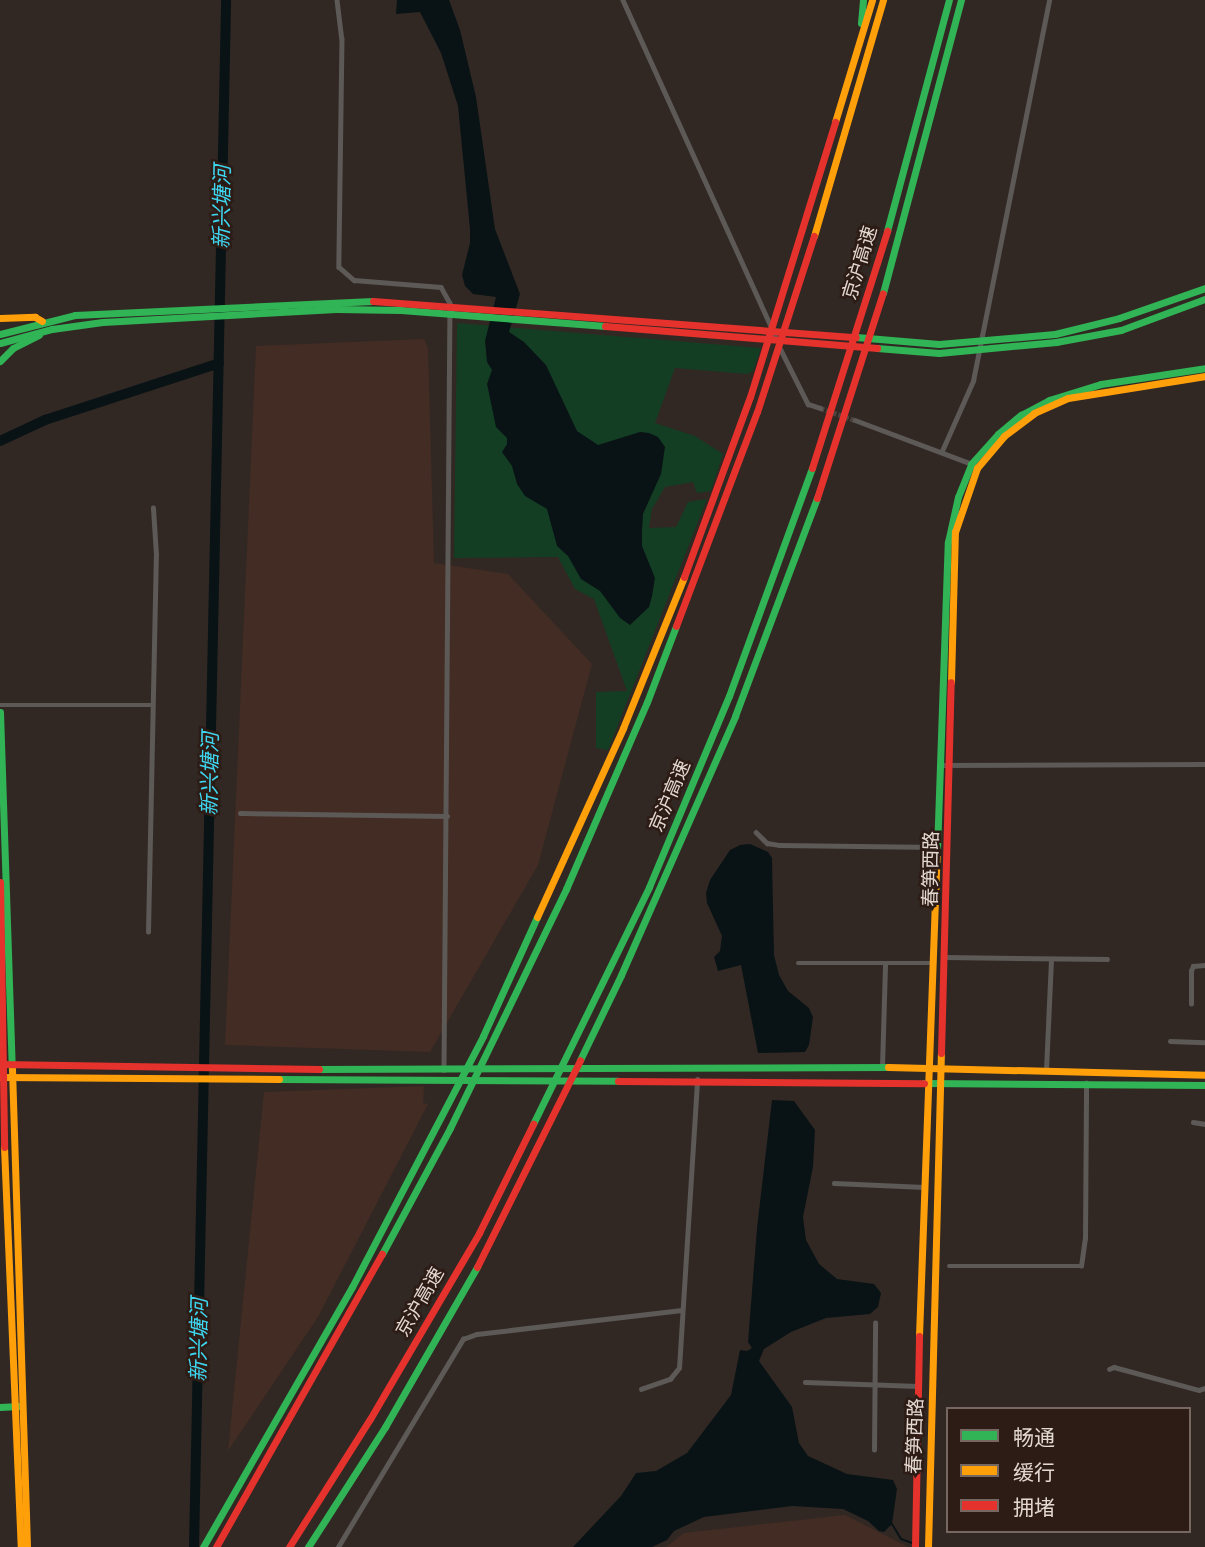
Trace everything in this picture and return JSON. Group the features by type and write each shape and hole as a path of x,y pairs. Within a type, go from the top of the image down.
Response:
{"main road":[{"path":"858,47 863,0"},
{"path":"203,1547 352,1287 436,1128 483,1036 607,765 669,614 750,397 872,0"},
{"path":"216,1547 342,1329 450,1128 566,889 647,702 752,425 821,214 883,0"},
{"name":"京沪高速","path":"289,1547 370,1419 472,1245 649,887 734,683 826,427 901,184 949,0"},
{"name":"京沪高速","path":"308,1547 385,1427 483,1258 567,1091 735,716 809,520 873,331 961,0"},
{"path":"0,334 42,321 104,313 336,300 401,301 939,344 1055,334 1119,318 1205,288"},
{"path":"0,343 52,330 103,322 336,309 401,310 939,353 1056,342 1121,330 1205,299"},
{"path":"0,318 35,317 42,321"},
{"path":"0,361 13,348 52,330"},
{"name":"春笋西路","path":"915,1547 919,1326 948,542 958,497 974,466 1013,421 1049,400 1101,384 1205,368"},
{"name":"春笋西路","path":"928,1547 955,532 974,466 1004,436 1034,413 1068,398 1205,376"},
{"path":"0,712 5,785 10,1065 4,1078"},
{"path":"0,882 1,1064 4,1078 27,1547"},
{"path":"1,1064 444,1070 928,1067 1205,1075"},
{"path":"4,1078 942,1081 1205,1085"},
{"path":"919,1326 934,1327"},
{"path":"0,1407 20,1406"},
{"path":"20,1406 21,1547"}],"street":[{"path":"337,0 342,38 339,267 355,280 441,287 450,303 444,1070"},
{"path":"623,0 755,297 771,324 778,345 808,404 820,408"},
{"path":"942,451 973,381 1049,0"},
{"path":"855,420 942,451 974,466"},
{"path":"148,932 156,555 153,508"},
{"path":"0,705 151,705"},
{"path":"940,765 1205,764"},
{"path":"240,813 447,816"},
{"path":"756,832 767,843 780,845 936,847"},
{"path":"944,957 1107,959"},
{"path":"1045,1070 1051,960"},
{"path":"798,963 932,963"},
{"path":"882,1068 885,963"},
{"path":"1191,1004 1191,971 1193,966 1205,965"},
{"path":"1170,1041 1205,1042"},
{"path":"641,1389 670,1379 676,1373 697,1080"},
{"path":"949,1266 1081,1266 1085,1239 1086,1083"},
{"path":"1192,1122 1205,1124"},
{"path":"834,1183 924,1187"},
{"path":"338,1547 463,1339 477,1334 682,1310"},
{"path":"874,1450 875,1323"},
{"path":"1109,1369 1114,1367 1199,1390 1205,1388"},
{"path":"804,1382 918,1387"}],"shaded area":[{"path":"397,0 449,0 460,30 476,97 495,229 520,294 509,332 524,342 546,365 577,431 598,445 640,432 649,433 658,437 665,447 661,474 643,514 642,546 655,578 652,596 649,607 630,625 620,618 600,591 581,579 568,556 557,546 547,509 525,496 517,484 512,466 502,452 507,438 496,427 487,384 492,370 487,362 485,341 496,297 473,294 465,286 462,275 470,243 470,229 458,106 441,53 420,12 396,14"},
{"path":"424,339 428,348 434,563 508,574 592,664 538,865 430,1052 225,1045 256,346"},
{"path":"750,844 768,852 772,858 774,955 779,975 788,991 809,1008 813,1017 809,1045 805,1052 758,1053 741,965 718,971 714,957 720,951 722,936 707,903 706,893 710,880 730,850"},
{"path":"424,1086 423,1103 428,1104 318,1317 228,1451 264,1092"},
{"path":"772,1100 794,1101 815,1130 813,1167 803,1217 806,1240 819,1264 837,1279 874,1284 881,1293 878,1307 870,1314 826,1318 791,1332 764,1349 759,1361 792,1407 799,1443 808,1456 847,1474 893,1480 897,1489 892,1524 884,1532 843,1509 792,1506 704,1517 674,1531 667,1540 652,1547 573,1547 621,1496 636,1473 656,1471 687,1453 731,1395 740,1350 747,1351 752,1348 748,1342 757,1228"},
{"path":"845,1515 908,1547 666,1547 684,1533"}],"green space":[{"path":"457,323 761,348 753,371 748,374 675,368 655,423 695,436 723,454 711,491 697,493 693,482 665,487 652,509 649,528 676,527 688,502 707,499 608,750 596,748 596,692 627,691 594,599 575,589 558,557 454,558"}],"waterway":[{"name":"新兴塘河","path":"194,1547 226,0"},
{"path":"0,441 45,420 219,363"},
{"path":"892,1524 901,1539 912,1543"}],"tunnel":[{"path":"820,408 855,420"}],"traffic: fast":[{"path":"861,23 863,0"},
{"path":"887,231 949,0"},
{"path":"883,293 961,0"},
{"path":"856,337 939,344 1055,334 1119,318 1205,288"},
{"path":"877,348 939,353 1056,342 1121,330 1205,299"},
{"path":"0,334 75,315 373,301"},
{"path":"0,343 52,329 103,322 336,309 401,310 605,326"},
{"path":"0,361 13,348 39,335"},
{"path":"937,851 948,542 958,497 971,464 998,434 1021,415 1049,400 1101,384 1205,368"},
{"path":"533,1124 649,887 729,696 812,468"},
{"path":"580,1060 621,975 735,716 817,498"},
{"path":"382,1254 450,1128 566,889 647,702 676,626"},
{"path":"0,712 12,1069"},
{"path":"203,1547 352,1287 483,1036 537,917"},
{"path":"319,1069 888,1067"},
{"path":"279,1079 618,1081"},
{"path":"924,1083 1205,1085"},
{"path":"308,1547 385,1427 477,1267"},
{"path":"0,1407 19,1406"}],"traffic: slow":[{"path":"835,122 872,0"},
{"path":"814,236 883,0"},
{"path":"0,318 35,317 42,321"},
{"path":"951,682 955,532 977,468 1004,436 1034,413 1068,398 1205,376"},
{"path":"537,917 623,728 684,577"},
{"path":"919,1336 937,851"},
{"path":"928,1547 941,1053"},
{"path":"888,1067 1205,1075"},
{"path":"12,1069 27,1547"},
{"path":"0,1077 279,1079"},
{"path":"4,1147 21,1547"}],"traffic: jam":[{"path":"684,577 750,397 835,122"},
{"path":"812,468 887,231"},
{"path":"676,626 757,412 814,236"},
{"path":"817,498 883,293"},
{"path":"373,301 856,337"},
{"path":"605,326 877,348"},
{"path":"941,1053 951,682"},
{"path":"0,882 4,1147"},
{"path":"477,1267 580,1060"},
{"path":"0,1064 319,1069"},
{"path":"618,1081 924,1083"},
{"path":"289,1547 370,1419 479,1233 533,1124"},
{"path":"216,1547 382,1254"},
{"path":"915,1547 919,1336"}]}
